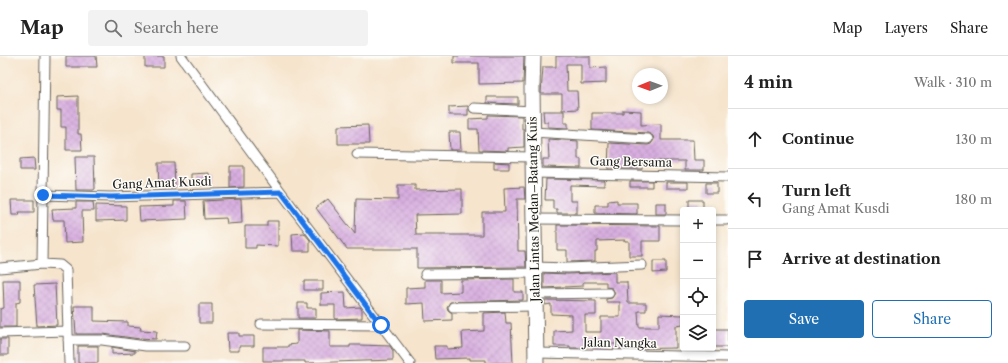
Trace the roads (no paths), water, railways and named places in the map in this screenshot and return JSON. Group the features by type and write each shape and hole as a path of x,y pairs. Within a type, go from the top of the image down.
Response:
{"highway":[{"name":"Jalan Lintas Medan–Batang Kuis","path":"534,56 533,132 536,358"}],"street":[{"path":"42,264 45,56"},
{"path":"181,56 410,363"},
{"path":"474,108 533,111"},
{"path":"533,132 648,138"},
{"path":"356,154 534,157"},
{"name":"Gang Bersama","path":"534,172 728,177"},
{"name":"Gang Amat Kusdi","path":"43,195 111,197 281,192"},
{"path":"534,219 680,220"},
{"path":"716,220 726,220"},
{"path":"0,268 42,264 60,265 66,270 69,363"},
{"path":"425,274 642,265"},
{"path":"453,307 609,293"},
{"path":"261,324 381,325"},
{"path":"0,333 68,335 146,346 185,346"},
{"name":"Jalan Nangka","path":"536,358 728,357"}]}
